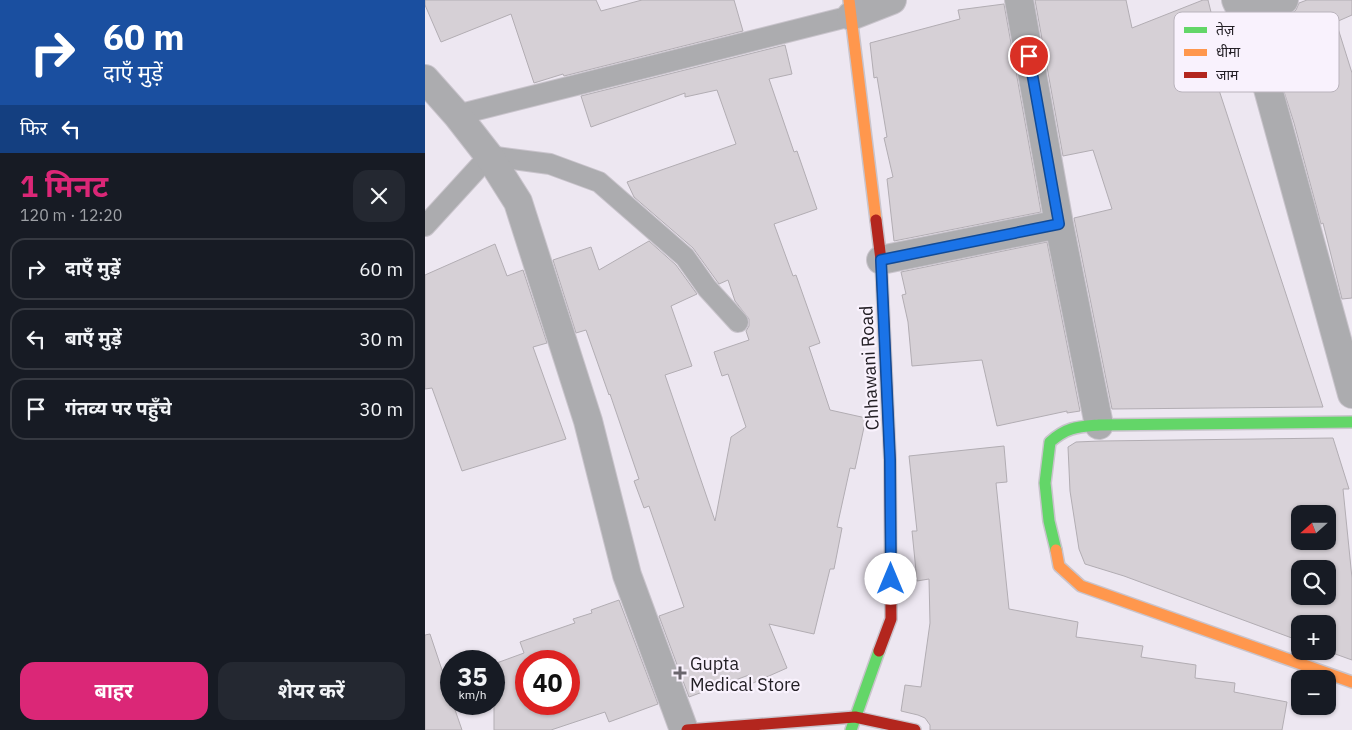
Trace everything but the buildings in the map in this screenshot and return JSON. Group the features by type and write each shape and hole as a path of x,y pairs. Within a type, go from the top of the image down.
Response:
{"street":[{"path":"850,8 892,0"},
{"path":"1019,0 1059,224 1099,425"},
{"path":"1240,8 1284,0"},
{"name":"Chhawani Road","path":"850,8 881,260 890,460 891,619 851,730"},
{"path":"425,79 457,115 489,156 518,202 588,421 627,575 685,730 855,717 915,730"},
{"path":"1268,92 1345,341 1352,394"},
{"path":"881,260 1059,224"},
{"path":"1352,422 1099,425 1072,428 1059,434 1050,442 1045,483 1049,521 1059,566 1081,586 1352,682"}],"lane":[{"path":"457,115 850,8"},
{"path":"425,226 489,156 550,164 599,182 685,257 707,288 737,322"}],"traffic: fast":[{"path":"1056,550 1049,521 1045,483 1050,442 1062,433 1078,427 1099,425 1352,422"},
{"path":"851,730 879,651"}],"traffic: slow":[{"path":"849,0 876,220"},
{"path":"1056,550 1059,566 1081,586 1352,682"}],"traffic: jam":[{"path":"876,220 881,260 890,460 891,619 879,651"},
{"path":"687,730 855,717 915,730"}],"place":[{"name":"Gupta Medical Store","path":"680,673"}],"route":[{"path":"891,579 890,460 881,260 1059,224 1029,56"}]}
